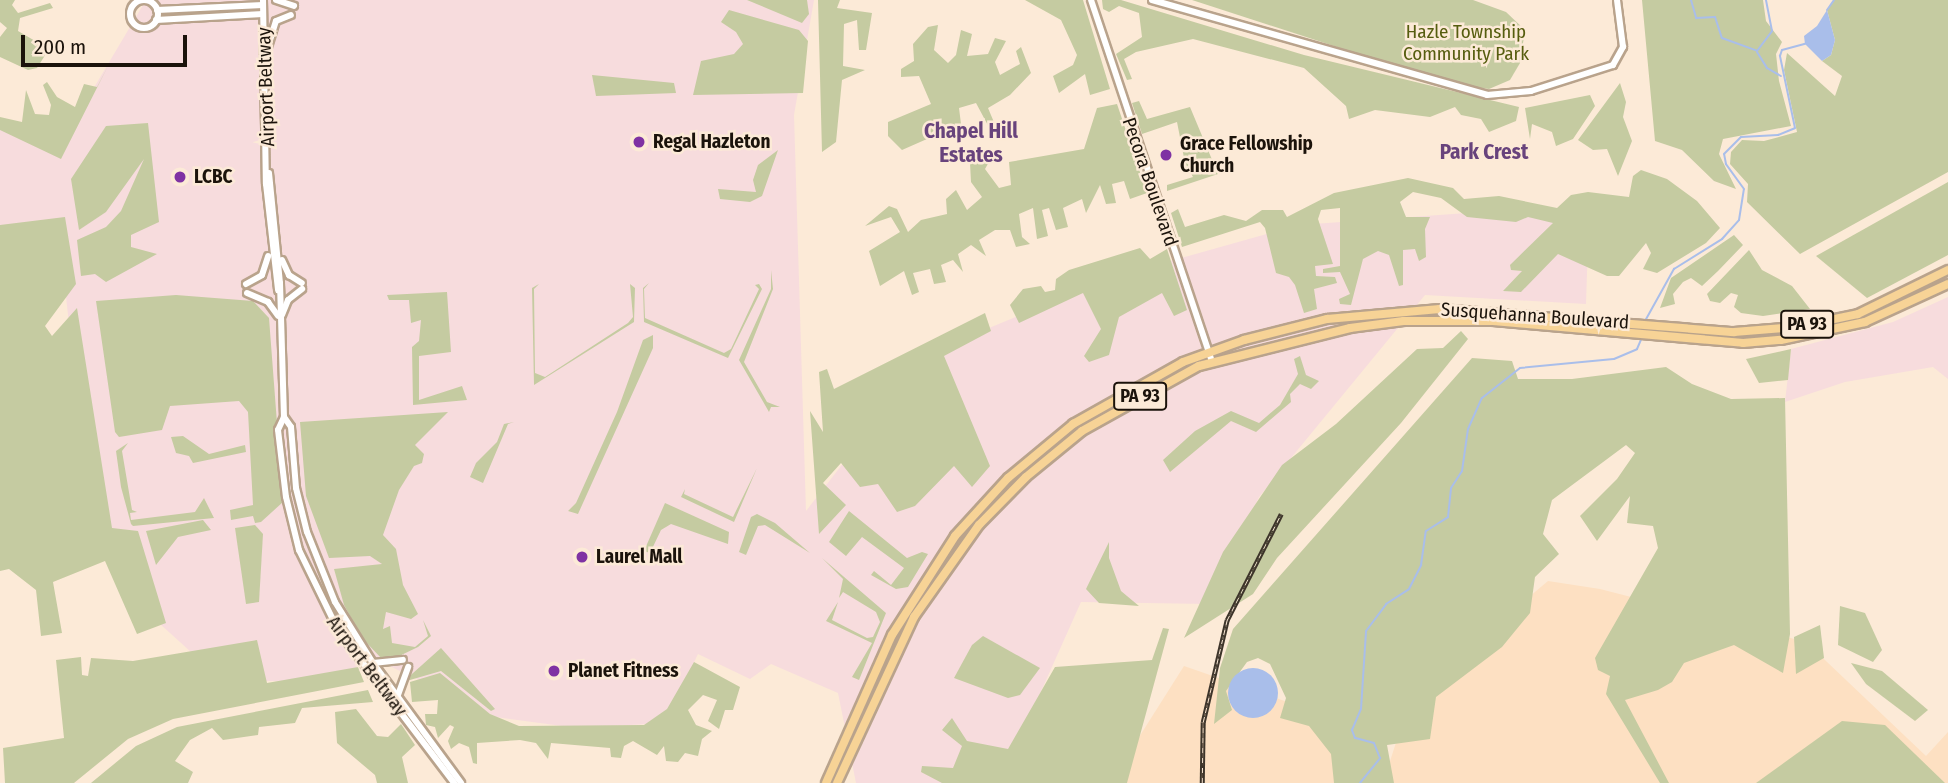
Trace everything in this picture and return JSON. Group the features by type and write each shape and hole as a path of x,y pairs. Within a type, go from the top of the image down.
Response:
{"highway":[{"name":"Susquehanna Boulevard","path":"826,783 905,612 949,543 982,505 1073,424 1153,376 1208,352 1327,319 1404,311 1483,309 1734,332 1796,327 1858,314 1948,270"},
{"name":"Susquehanna Boulevard","path":"837,783 914,617 978,525 1026,477 1082,432 1133,400 1212,362 1350,328 1404,321 1493,321 1743,343 1834,331 1887,314 1948,284"}],"street":[{"path":"125,0 137,27 149,27 156,20 157,10"},
{"path":"276,0 294,6"},
{"name":"Pecora Boulevard","path":"1091,0 1212,362"},
{"path":"1152,0 1487,96 1531,91 1613,65 1623,47 1617,0"},
{"path":"131,9 137,1 148,1 157,10 263,3"},
{"name":"Airport Beltway","path":"263,3 269,230 278,290"},
{"path":"205,16 230,7"},
{"path":"156,20 263,14"},
{"path":"264,62 276,21 291,15"},
{"name":"Airport Beltway","path":"269,173 277,232 284,417 278,430 286,497 311,580 348,646 454,783"},
{"path":"246,284 267,268 269,230"},
{"path":"277,232 284,269 302,286 288,300 280,320"},
{"path":"247,292 268,302 280,320"},
{"name":"Airport Beltway","path":"284,417 291,427 296,488 314,553 335,602 373,663 461,783"},
{"path":"373,663 403,660"},
{"path":"398,695 408,667"}],"shaded area":[{"path":"146,0 814,0 794,115 806,511 929,353 1110,278 1299,225 1523,209 1589,212 1586,304 1425,295 1259,497 1208,604 1081,602 1000,783 856,783 838,693 771,664 750,679 698,654 665,723 577,728 496,717 377,660 319,681 223,681 149,614 86,483 59,231 0,237 0,128 54,155"},
{"path":"1948,297 1948,379 1933,367 1845,382 1785,402 1791,349 1893,322"},
{"path":"1548,581 1600,589 1806,642 1926,756 1948,732 1948,783 1383,783 1411,696"},
{"path":"1184,666 1302,707 1369,783 1110,783"}],"green space":[{"path":"0,0 15,0 12,5 18,13 50,3 53,8 20,18 18,31 49,49 37,68 28,70 0,57 0,37 7,28 0,22"},
{"path":"747,0 807,0 809,14 802,23"},
{"path":"818,0 840,0 837,8 872,13 866,50 859,50 857,20 844,24 843,66 865,70 842,80 836,142 822,152"},
{"path":"1025,0 1083,0 1110,89 1090,95 1085,74 1059,93 1053,76 1073,65 1077,55 1061,20"},
{"path":"1102,0 1121,0 1304,55 1519,107 1516,121 1489,132 1481,119 1461,115 1455,107 1430,117 1375,110 1349,119 1346,106 1304,68 1193,39 1136,52 1124,59 1132,79 1127,80 1116,54 1142,37 1139,13 1119,6 1109,12 1103,9"},
{"name":"Hazle Township Community Park","path":"1192,0 1473,0 1506,12 1525,30 1520,63 1510,80 1489,89 1451,84"},
{"path":"1642,0 1763,0 1766,21 1782,42 1776,54 1779,81 1791,126 1723,139 1719,154 1736,189 1714,181 1682,150 1655,141"},
{"path":"1834,0 1948,0 1948,172 1800,254 1747,202 1748,184 1730,164 1731,152 1742,140 1764,141 1797,132 1784,70 1787,53 1835,96 1842,76 1822,61 1831,55 1835,40 1827,10"},
{"path":"729,10 799,30 808,41 803,93 693,95 701,61 734,54 743,44 736,32 721,22"},
{"path":"938,25 934,50 948,63 956,55 961,30 972,34 967,56 988,54 995,38 1006,41 995,62 1000,75 1020,64 1016,51 1021,47 1031,73 1010,95 988,108 996,127 991,131 976,103 959,108 961,124 902,150 888,136 888,122 931,104 919,76 901,77 901,69 914,61 913,44 928,27"},
{"path":"108,66 61,159 0,130 0,117 22,122 26,90 35,114 49,115 51,105 43,85 47,82 57,97 75,107 84,84 97,87"},
{"path":"592,75 674,83 676,93 596,96"},
{"path":"1620,83 1626,102 1623,117 1632,141 1618,176 1607,149 1593,150 1578,140"},
{"path":"1590,95 1595,106 1573,139 1556,146 1552,132 1532,124 1530,139 1525,108"},
{"path":"1139,101 1147,119 1190,107 1218,174 1167,191 1167,185 1193,177 1185,163 1177,122 1142,134 1132,103"},
{"path":"1117,104 1147,193 1130,199 1124,181 1112,184 1116,203 1106,204 1100,185 1086,213 1082,199 1063,208 1068,227 1056,230 1049,208 1042,210 1048,236 1037,239 1033,208 1019,214 1022,237 1030,244 1016,247 1010,230 995,230 979,240 986,256 971,245 958,254 963,272 953,260 941,265 946,282 934,284 930,269 913,273 919,292 912,295 904,271 880,286 869,251 900,232 891,217 865,226 889,206 897,209 908,232 921,220 947,214 946,199 956,190 967,210 982,197 971,182 970,163 993,155 985,169 999,188 1011,185 1009,162 1084,149 1097,108"},
{"path":"148,123 159,222 131,235 131,247 157,254 106,282 95,274 81,276 77,240 106,227 121,211 144,159 106,212 79,230 71,179 106,126"},
{"path":"778,150 762,196 750,202 720,199 718,189 756,192 753,180 758,165"},
{"path":"1641,170 1667,179 1697,201 1720,228 1706,243 1657,273 1643,269 1651,253 1646,243 1619,276 1607,276 1558,254 1521,292 1503,291 1522,271 1511,270 1510,265 1553,223 1528,217 1516,222 1467,217 1441,198 1413,192 1400,202 1406,217 1430,217 1425,229 1426,257 1419,261 1415,249 1403,250 1403,285 1399,286 1389,255 1378,251 1363,259 1351,305 1340,304 1339,299 1350,294 1340,272 1323,273 1323,269 1340,266 1340,208 1321,210 1318,219 1333,264 1315,266 1316,276 1335,277 1337,283 1314,289 1317,309 1304,313 1295,285 1289,277 1276,273 1265,228 1260,222 1182,247 1171,213 1178,209 1185,227 1224,215 1246,221 1262,210 1283,210 1287,217 1334,193 1408,178 1453,188 1464,199 1499,196 1557,208 1571,195 1588,192 1629,197 1633,176"},
{"path":"1948,182 1948,255 1867,298 1816,256"},
{"path":"65,217 76,284 45,326 52,336 77,308 112,528 138,531 166,623 137,634 105,561 53,582 62,633 41,636 36,590 9,569 0,571 0,225"},
{"path":"1734,235 1743,245 1718,271 1702,286 1691,278 1683,282 1673,294 1675,304 1660,308 1671,278"},
{"path":"1140,248 1150,259 1167,249 1187,310 1174,316 1162,293 1119,317 1109,355 1089,362 1084,356 1101,329 1083,293 1019,323 1010,305 1023,289 1041,286 1045,292 1055,290 1056,279 1069,270"},
{"path":"1749,250 1762,270 1792,286 1810,309 1763,316 1741,313 1734,307 1738,295 1731,293 1720,303 1710,301 1707,294"},
{"path":"771,270 773,289 744,362 767,402 780,407 771,407 769,412 739,360 771,289"},
{"path":"649,283 644,289 645,318 724,353 731,349 759,289 755,285 759,284 762,289 728,358 644,322 643,288"},
{"path":"539,284 534,289 535,373 545,377 628,323 633,317 630,284 635,288 634,322 534,385 532,288"},
{"path":"447,292 451,352 419,356 419,400 462,386 467,400 413,405 412,347 419,341 421,320 411,323 409,300 389,300 387,295"},
{"path":"176,295 253,301 269,318 283,502 261,522 255,523 253,516 231,520 230,510 253,505 248,412 239,401 170,406 162,430 119,437 115,432 96,301"},
{"path":"985,313 991,331 944,356 990,466 972,487 954,466 915,506 897,512 878,484 860,487 841,463 823,483 846,505 819,534 810,411 823,432 819,372 827,369 834,389"},
{"path":"1461,331 1468,339 1401,423 1277,558 1253,594 1184,638 1223,552 1282,465 1336,424 1417,349 1443,348"},
{"path":"653,335 653,348 578,514 568,511 576,503 617,412 643,340"},
{"path":"1791,349 1788,380 1759,383 1746,359"},
{"path":"1300,356 1306,375 1319,381 1311,389 1300,384 1290,394 1291,402 1256,432 1231,421 1170,472 1163,460 1195,431 1231,411 1259,423 1280,405 1298,374 1294,359"},
{"path":"1472,358 1512,361 1518,379 1572,379 1666,367 1692,384 1731,399 1785,398 1790,634 1783,673 1734,645 1684,663 1672,682 1658,690 1625,700 1669,783 1660,783 1606,694 1610,676 1598,670 1595,658 1658,548 1653,526 1627,523 1630,496 1597,541 1580,516 1617,479 1635,453 1626,445 1552,500 1543,534 1559,554 1535,577 1530,613 1502,647 1436,697 1430,739 1387,745 1394,783 1334,783 1331,754 1309,726 1280,718 1286,698 1270,664 1258,658 1247,662 1226,691 1232,710 1214,724 1220,668 1233,629"},
{"path":"448,412 415,445 424,454 422,463 414,466 399,490 383,535 396,549 403,585 418,614 411,619 386,612 383,629 390,626 392,643 415,647 428,636 423,620 431,636 418,647 391,660 382,659 362,638 344,605 334,569 382,564 370,556 329,558 306,496 300,422"},
{"path":"514,422 508,424 483,483 470,477 476,463 497,442 504,424"},
{"path":"183,436 209,454 245,445 246,452 193,463 189,456 176,453 171,437"},
{"path":"128,443 122,451 132,510 137,512 130,513 131,520 195,512 204,498 214,518 133,526 131,524 121,487 116,451"},
{"path":"757,468 734,522 681,497 685,489 684,494 733,517"},
{"path":"665,503 729,532 728,544 671,524 661,530 650,553 644,551"},
{"path":"849,511 907,558 922,552 928,554 908,587 896,589 871,575 874,571 891,585 904,568 862,537 846,556 829,542"},
{"path":"757,514 775,523 810,553 765,525 758,526 746,555 739,552 751,517"},
{"path":"203,520 211,530 178,537 156,565 146,531"},
{"path":"255,525 263,534 259,602 246,604 235,528"},
{"path":"1109,542 1109,558 1121,591 1139,606 1099,603 1086,589"},
{"path":"822,558 886,613 859,680 852,677 872,643 826,621 838,602 832,620 867,638 873,637 880,622 876,612 843,592 839,598 843,579"},
{"path":"1840,606 1865,613 1882,650 1873,662 1838,645"},
{"path":"1820,625 1824,658 1796,674 1794,637"},
{"path":"1163,628 1169,629 1127,783 942,783 921,772 922,766 953,768 962,746 942,730 952,718 967,741 1008,749 1055,667 1152,660"},
{"path":"983,636 1040,668 1020,695 1008,698 954,678 972,645"},
{"path":"257,640 267,683 358,667 364,682 173,719 128,739 74,783 5,783 3,748 64,738 56,660 81,657 82,675 88,676 91,658 133,661"},
{"path":"441,648 495,709 491,711 441,671 403,682"},
{"path":"694,662 740,687 733,710 725,710 719,729 708,721 717,700 703,695 688,710 696,725 712,731 702,739 698,756 685,753 678,762 666,761 664,746 657,755 633,741 624,746 621,758 611,757 610,748 551,743 548,759 536,743 520,740 477,743 477,764 473,763 469,747 459,743 451,749 448,741 454,727 450,725 438,738 435,727 426,725 425,714 437,714 438,700 412,702 410,682 440,673 490,714 519,726 644,725 667,709"},
{"path":"1851,663 1882,671 1928,710 1915,721 1866,684"},
{"path":"368,690 373,702 302,708 295,723 259,727 258,735 223,740 212,728 190,740 175,761 193,772 188,783 91,783 136,746 177,727"},
{"path":"356,709 377,736 388,737 401,724 415,745 402,757 408,783 377,783 375,775 337,743 335,712"},
{"path":"1842,721 1885,725 1945,783 1756,783"}],"water":[{"path":"1827,10 1835,40 1831,55 1822,61 1805,44 1804,36 1817,26"},
{"path":"1253,668 1271,675 1278,693 1271,711 1253,718 1235,711 1228,693 1235,675"}],"waterway":[{"path":"1691,0 1696,18 1715,17 1722,38 1757,51"},
{"path":"1757,51 1772,31 1766,0"},
{"path":"1827,10 1834,0"},
{"path":"1645,321 1674,269 1722,239 1739,220 1744,189 1726,164 1724,154 1741,137 1778,135 1795,128 1780,56 1782,50 1805,44"},
{"path":"1757,52 1767,68 1781,76"},
{"path":"1360,783 1380,758 1374,743 1355,738 1352,730 1361,709 1366,631 1386,604 1409,589 1421,565 1426,531 1448,517 1451,488 1462,471 1468,429 1482,398 1520,368 1614,359 1637,349 1642,337"}],"railway":[{"path":"1202,783 1203,722 1227,620 1281,514"}],"place":[{"name":"Regal Hazleton","path":"639,142"},
{"name":"Grace Fellowship Church","path":"1166,155"},
{"name":"LCBC","path":"180,177"},
{"name":"Laurel Mall","path":"582,557"},
{"name":"Planet Fitness","path":"554,671"}],"district":[{"name":"Chapel Hill Estates","path":"971,143"},
{"name":"Park Crest","path":"1484,152"}]}
